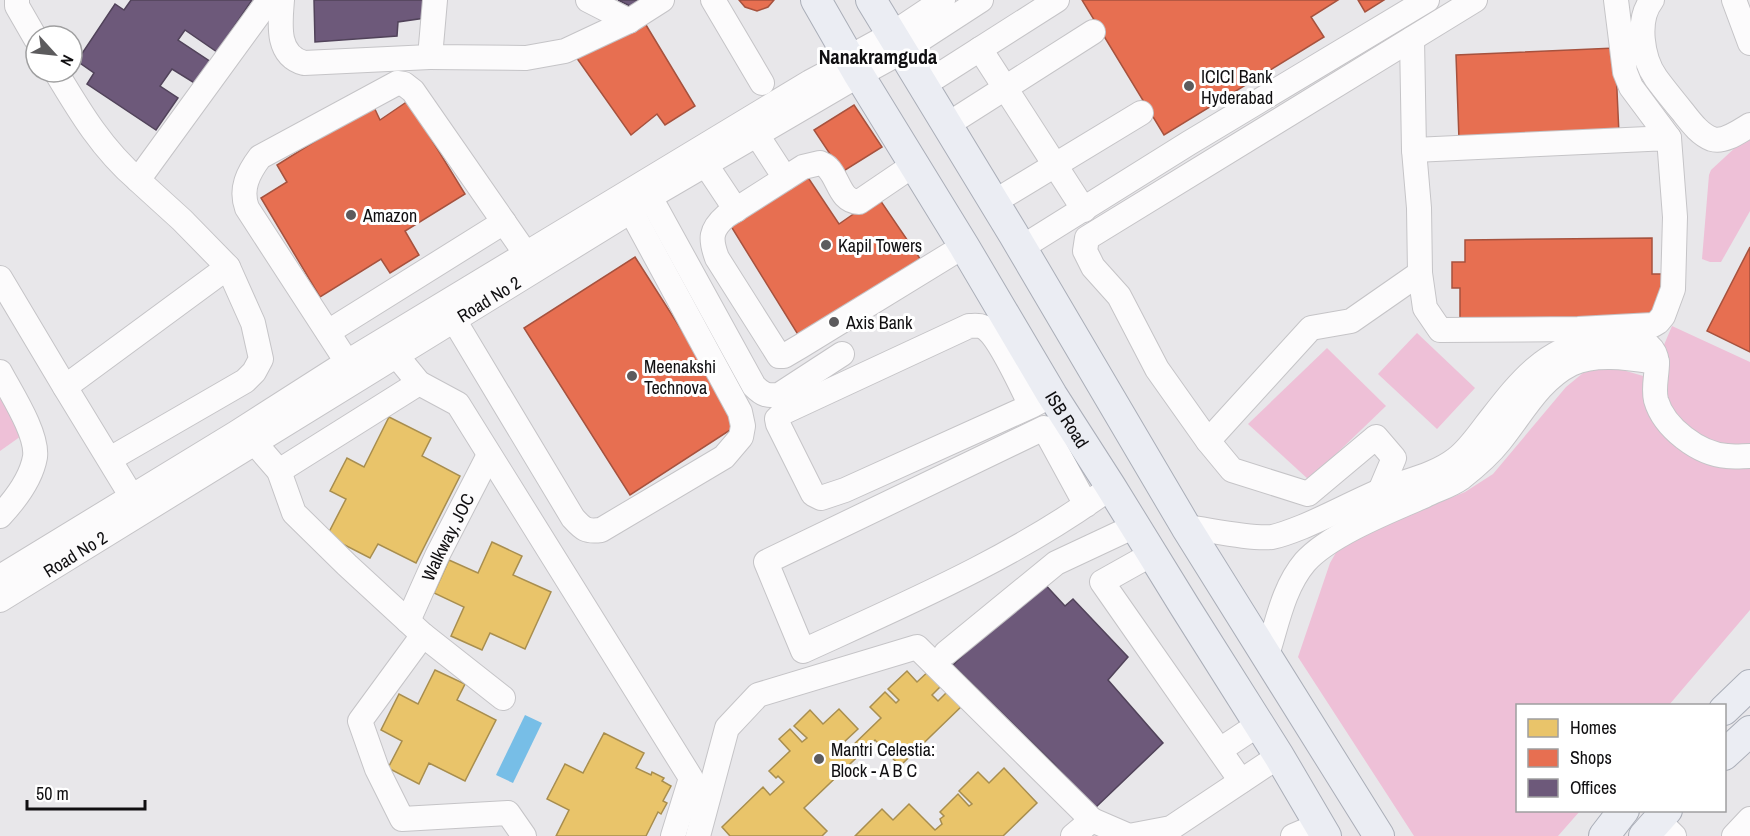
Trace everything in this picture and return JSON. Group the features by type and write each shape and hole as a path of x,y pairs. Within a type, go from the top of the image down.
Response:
{"main road":[{"name":"ISB Road","path":"816,0 964,246 1042,401 1111,487 1279,756 1313,832"},
{"path":"871,0 994,202 1186,527 1379,836"},
{"path":"1726,709 1750,685"},
{"path":"1726,754 1750,731"},
{"path":"1604,836 1622,812"}],"street":[{"path":"17,0 17,6 27,24"},
{"path":"138,180 269,0"},
{"path":"282,0 281,36 288,55 304,63 430,57 526,58 565,51 629,21 662,0"},
{"path":"430,57 435,0"},
{"path":"588,0 629,21"},
{"path":"713,0 762,83"},
{"name":"Road No 2","path":"0,600 641,204 757,135 854,66 981,0"},
{"path":"922,86 1057,0"},
{"path":"1021,248 1189,143 1427,0"},
{"path":"1380,491 1394,458 1376,437 1308,494 1232,470 1208,441 1157,369 1119,296 1093,267 1085,251 1087,238 1475,0"},
{"path":"1412,39 1420,273 1425,308 1440,330 1578,329 1653,325 1663,316 1674,288 1675,217 1669,138 1631,87 1624,72 1617,0"},
{"path":"1652,0 1646,7 1642,26 1644,50 1654,76 1698,130 1713,139 1726,138 1750,125"},
{"path":"1734,0 1750,43"},
{"name":"Road No 2","path":"897,43 932,3"},
{"path":"947,125 1093,32"},
{"path":"980,49 1084,210"},
{"name":"Road No 2","path":"0,577 236,433 347,362 810,82 842,65 854,66"},
{"path":"347,362 247,208 243,198 245,184 260,157 397,83 404,84 413,91 526,254"},
{"path":"64,84 90,126 118,163 182,220 228,267 253,322 261,359 254,372 245,381 110,459"},
{"path":"994,202 1141,113"},
{"path":"757,135 785,178"},
{"path":"1414,150 1669,138"},
{"path":"915,164 858,202 852,202 846,198 828,167 820,163 803,167 717,223 712,240 717,258 779,356 784,356 964,246"},
{"path":"706,165 736,210"},
{"path":"454,320 573,518 581,527 590,532 601,530 724,458 741,437 743,426 740,412 641,204"},
{"path":"641,204 754,386 761,393 768,396 779,395 842,354"},
{"path":"328,332 504,222"},
{"path":"65,387 228,267"},
{"path":"1208,441 1311,328 1351,321 1420,273"},
{"path":"0,278 132,497"},
{"path":"1026,372 989,332 981,326 969,326 784,412 777,419 813,494 820,498 844,490 1042,401"},
{"path":"1186,527 1269,537 1281,535 1380,491 1436,471 1456,459 1531,371 1556,352 1592,341 1630,338 1646,343 1653,351 1657,362 1656,399 1665,417 1677,432 1708,451 1726,456 1750,456"},
{"path":"396,355 419,383 458,404 691,778 673,836"},
{"path":"1266,655 1292,581 1305,561 1331,540 1388,511 1458,480 1480,463 1500,442 1531,399 1553,375 1572,363 1594,357 1635,358 1657,362"},
{"path":"0,372 24,416 32,437 35,456 17,497 0,516"},
{"path":"279,471 419,383"},
{"path":"1086,505 1044,428 766,562 803,651 958,578 1023,543 1086,505 1111,487"},
{"path":"254,442 279,471 294,513 416,628 503,698"},
{"name":"Walkway, JOC","path":"489,455 437,556 416,628 360,721 377,769 402,819 508,813 524,836"},
{"path":"946,653 1056,563 1135,526"},
{"path":"1152,554 1102,582 1241,781"},
{"path":"698,836 727,728 758,695 917,647 1092,820 1129,836 1171,828 1279,756"},
{"path":"1220,750 1258,724"},
{"path":"1734,836 1750,819"},
{"path":"1073,836 1092,820"}],"shaded area":[{"path":"1750,134 1750,211 1721,262 1710,262 1702,259 1709,175 1711,170"},
{"path":"1672,326 1750,362 1750,610 1670,704 1516,704 1516,812 1579,812 1558,836 1414,836 1298,657 1330,563 1342,542 1465,492 1493,474 1566,387 1583,373 1609,366 1650,378"},
{"path":"1417,333 1475,388 1437,429 1378,374"},
{"path":"1327,348 1386,406 1309,480 1248,424"},
{"path":"0,390 24,434 0,451"}],"water":[{"path":"525,715 542,723 513,783 496,775"}],"building: Homes":[{"path":"389,417 431,438 422,456 460,476 416,563 378,544 370,558 327,536 346,499 330,491 347,458 364,467"},
{"path":"492,542 522,556 513,575 551,592 525,649 490,633 482,650 451,636 464,607 434,593 449,560 478,573"},
{"name":"Mantri Celestia: Block - A B C","path":"932,668 945,682 932,695 938,701 951,688 965,703 900,766 875,740 804,808 827,831 822,836 730,836 722,827 763,787 770,795 784,782 769,771 790,751 779,739 790,729 802,742 807,738 794,726 810,710 823,724 839,709 858,729 842,744 848,750 881,718 870,707 885,692 896,703 899,700 888,689 907,671 917,682"},
{"path":"435,670 465,684 457,700 496,720 465,781 429,763 419,784 388,768 402,741 381,730 399,694 418,704"},
{"path":"604,733 644,753 636,768 664,778 662,781 671,786 663,801 667,803 661,814 658,812 646,836 556,836 569,810 547,799 565,764 583,773"},
{"path":"1004,768 1037,803 1003,836 855,836 882,809 893,820 909,804 935,830 942,824 940,819 944,816 940,812 958,794 969,806 972,804 959,791 978,772 989,783"}],"building: Shops":[{"path":"739,0 774,0 768,7 757,11 745,7"},
{"name":"ICICI Bank Hyderabad","path":"1082,0 1338,0 1311,17 1324,37 1164,135"},
{"path":"1358,0 1384,0 1365,12"},
{"path":"643,20 695,106 665,125 657,114 631,135 576,57"},
{"path":"1615,48 1619,134 1459,140 1456,55"},
{"name":"Amazon","path":"408,101 465,194 405,231 419,255 390,273 381,259 320,297 261,198 287,182 277,165 373,105 380,120"},
{"path":"854,105 882,147 842,172 814,130"},
{"name":"Kapil Towers","path":"805,173 839,224 878,197 925,266 802,341 729,223"},
{"path":"1652,238 1652,274 1667,274 1667,300 1656,300 1656,322 1460,325 1460,288 1452,288 1452,262 1465,262 1465,240"},
{"path":"1750,247 1750,352 1707,331"},
{"name":"Meenakshi Technova","path":"635,257 741,423 630,495 524,328"}],"building: Offices":[{"path":"131,0 252,0 217,52 185,30 178,40 211,62 196,84 172,69 160,86 178,98 156,130 87,84 94,73 84,66 84,50 115,4 124,10"},
{"path":"314,0 423,0 425,18 398,22 397,36 315,42"},
{"path":"618,0 645,0 640,11"},
{"path":"1040,579 1065,606 1073,599 1128,657 1108,680 1163,743 1094,809 1054,764 953,665"}],"place":[{"name":"ICICI Bank Hyderabad","path":"1189,86"},
{"name":"Amazon","path":"351,215"},
{"name":"Kapil Towers","path":"826,245"},
{"name":"Axis Bank","path":"834,322"},
{"name":"Meenakshi Technova","path":"632,376"},
{"name":"Mantri Celestia: Block - A B C","path":"819,759"}],"district":[{"name":"Nanakramguda","path":"878,56"}]}
